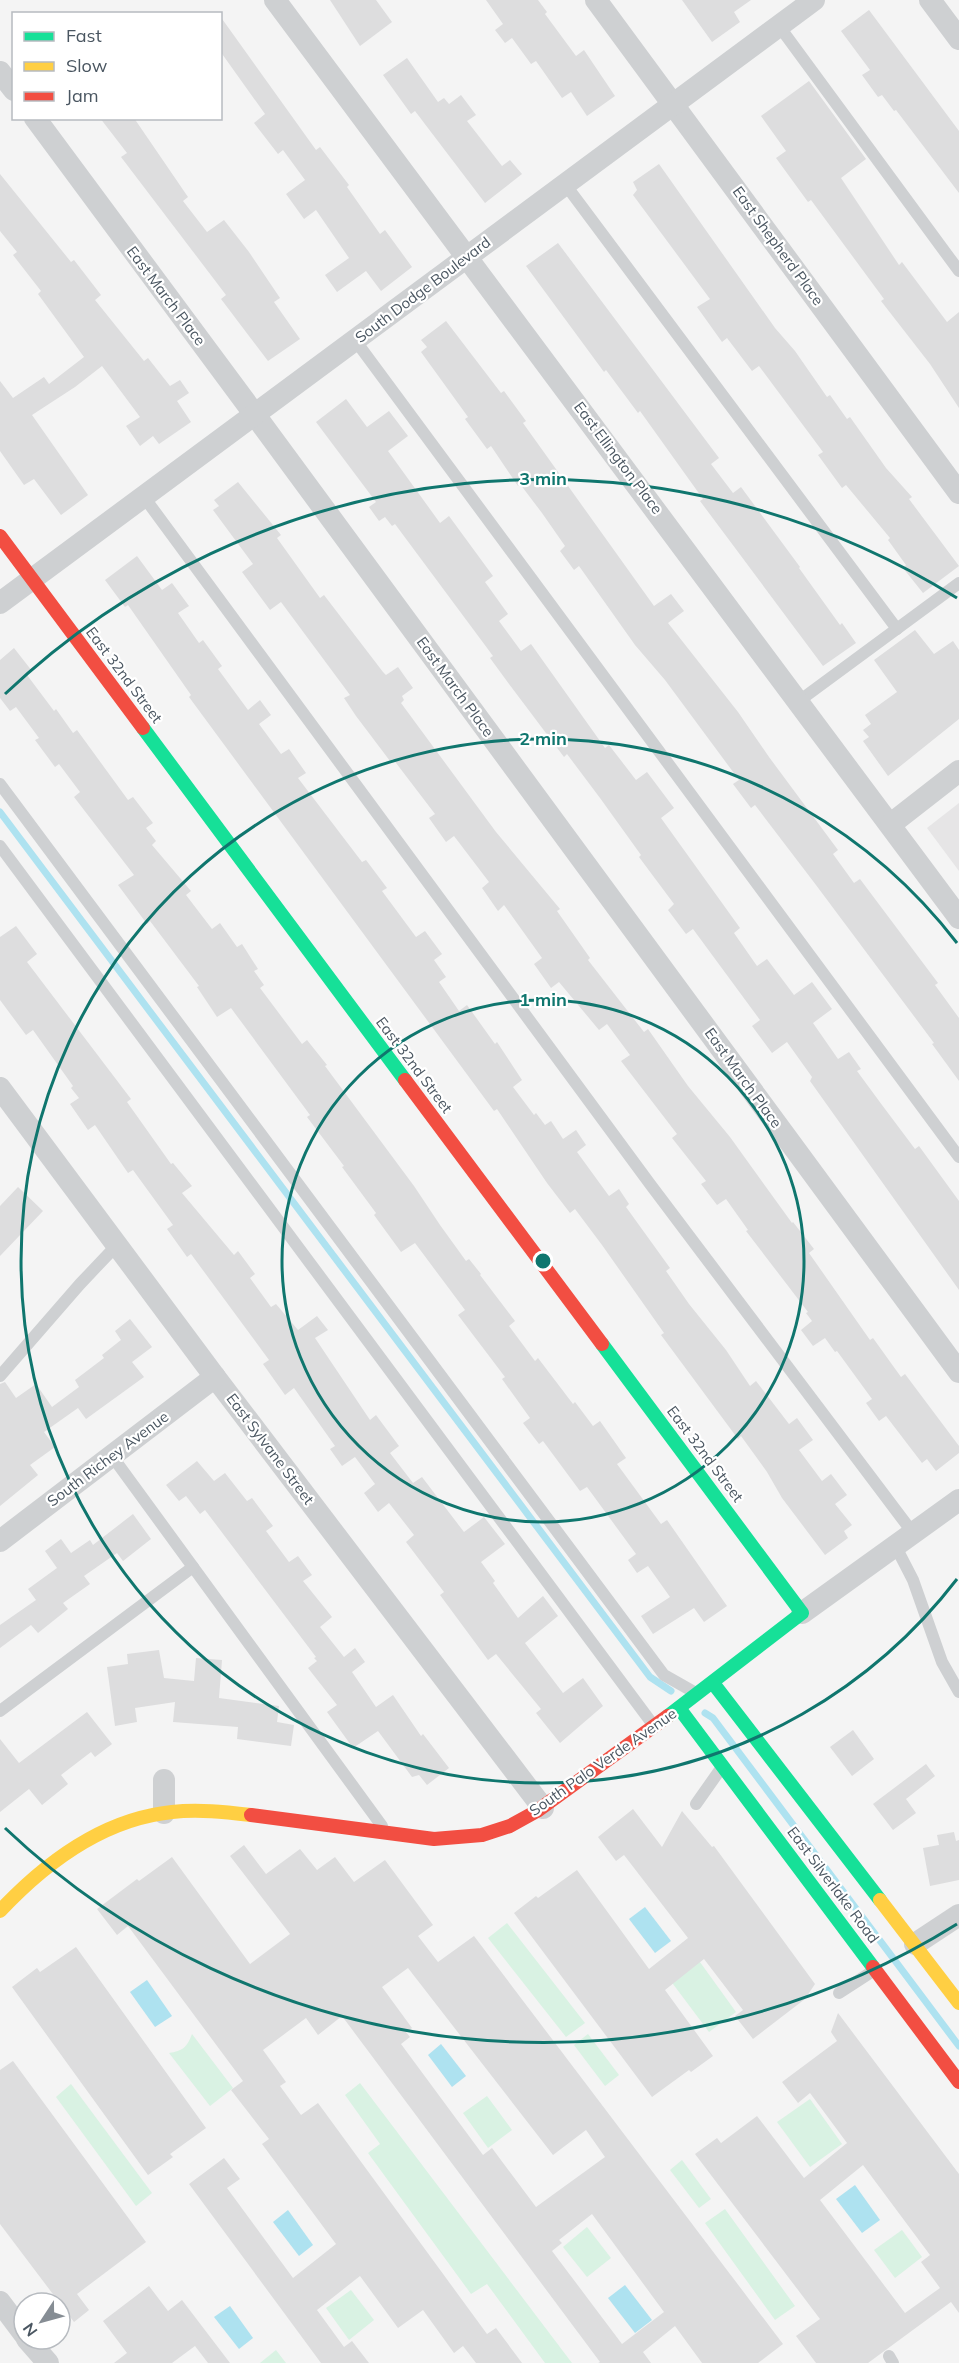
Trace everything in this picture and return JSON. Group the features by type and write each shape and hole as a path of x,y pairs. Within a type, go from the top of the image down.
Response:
{"street":[{"name":"East Ellington Place","path":"275,0 959,918"},
{"name":"East Shepherd Place","path":"596,0 959,493"},
{"name":"South Dodge Boulevard","path":"0,603 814,0"},
{"path":"930,0 959,39"},
{"path":"0,72 12,87"},
{"name":"East March Place","path":"36,120 959,1372"},
{"name":"East 32nd Street","path":"0,536 802,1613"},
{"path":"891,824 959,771"},
{"name":"East Sylvane Street","path":"0,1088 8,1117 117,1245 543,1808"},
{"name":"South Richey Avenue","path":"0,1541 216,1377"},
{"name":"South Palo Verde Avenue","path":"0,1911 42,1868 64,1851 111,1827 164,1813 203,1811 236,1814 434,1839 473,1837 510,1826 543,1808 698,1695 802,1613 959,1500"},
{"name":"East Silverlake Road","path":"713,1683 959,2003"},
{"name":"East Silverlake Road","path":"679,1708 959,2082"},
{"path":"164,1780 164,1813"},
{"path":"915,1944 959,1915"},
{"path":"0,2302 12,2318"},
{"path":"38,2351 48,2363"}],"lane":[{"path":"779,26 959,272"},
{"path":"565,184 897,629"},
{"path":"355,340 959,1157"},
{"path":"144,497 650,1184 913,1533"},
{"path":"799,701 959,583"},
{"path":"0,784 664,1675 698,1695"},
{"path":"0,846 655,1726"},
{"path":"0,1376 117,1245"},
{"path":"112,1456 388,1834"},
{"path":"896,1547 914,1580 942,1662 959,1692"},
{"path":"0,1711 193,1567"},
{"path":"696,1804 722,1766"},
{"path":"840,1993 876,1969"}],"shaded area":[{"path":"959,803 959,871 927,828"}],"green space":[{"path":"507,1923 585,2023 566,2037 488,1938"},
{"path":"692,1951 736,2012 709,2032 664,1972"},
{"path":"192,2034 233,2088 210,2106 169,2053 184,2048"},
{"path":"588,2034 619,2075 605,2086 574,2045"},
{"path":"360,2083 572,2363 545,2363 487,2284 471,2294 368,2153 380,2144 345,2095"},
{"path":"71,2084 152,2193 136,2206 56,2097"},
{"path":"487,2096 512,2130 488,2148 463,2113"},
{"path":"810,2099 842,2144 810,2167 777,2122"},
{"path":"682,2160 711,2199 699,2208 670,2170"},
{"path":"725,2209 795,2306 775,2320 705,2223"},
{"path":"587,2227 611,2258 587,2277 563,2247"},
{"path":"902,2230 922,2257 895,2278 874,2250"},
{"path":"351,2290 374,2320 349,2340 326,2308"},
{"path":"276,2350 286,2363 260,2363"}],"water":[{"path":"645,1907 671,1941 655,1953 629,1919"},
{"path":"147,1980 172,2016 155,2027 130,1992"},
{"path":"441,2044 466,2076 452,2087 428,2055"},
{"path":"855,2185 880,2220 862,2233 836,2199"},
{"path":"288,2210 313,2245 299,2256 273,2222"},
{"path":"625,2285 652,2320 635,2333 608,2298"},
{"path":"230,2306 253,2338 239,2349 214,2317"}],"building":[{"path":"330,0 376,0 392,22 360,46"},
{"path":"486,0 538,0 547,12 545,14 576,56 584,50 615,96 587,116 571,92 562,98 536,61 531,64 512,38 505,43 495,30 503,24"},
{"path":"682,0 751,0 734,12 740,22 712,42"},
{"path":"869,10 959,131 959,193 896,110 894,111 882,95 878,97 862,75 870,70 841,31"},
{"path":"222,19 316,150 320,147 349,185 347,187 380,234 385,230 412,267 381,291 366,271 337,292 325,275 349,258 316,210 304,219 286,194 305,180 283,150 278,154 254,123 265,114 222,54"},
{"path":"407,58 438,102 444,98 449,104 461,95 476,115 467,121 502,166 510,160 522,174 485,203 415,111 411,114 383,75"},
{"path":"809,81 866,159 841,178 899,265 902,262 947,322 959,312 959,408 930,364 881,301 884,299 811,200 808,202 776,158 786,151 761,116"},
{"path":"102,120 135,120 188,197 183,201 207,232 224,220 249,252 280,298 274,302 300,339 268,361 221,299 226,295 121,157 127,153"},
{"path":"659,164 775,328 795,351 827,397 830,395 847,419 850,417 886,468 912,497 909,499 959,566 923,593 903,568 906,565 888,540 890,538 846,485 842,488 818,455 823,452 759,366 752,371 727,338 722,342 697,307 710,299 633,195 637,190 633,182"},
{"path":"0,174 71,262 74,260 101,295 95,300 144,361 148,358 170,386 180,380 189,393 177,401 191,422 159,444 153,436 140,446 126,426 140,417 102,366 32,415 88,495 61,515 34,479 24,485 0,451 0,381 13,398 44,377 49,384 84,357 38,294 41,291 13,255 17,252 0,231"},
{"path":"558,243 719,458 711,464 733,493 741,487 840,625 842,623 856,643 823,666 700,501 703,499 640,411 638,413 606,370 604,372 526,266"},
{"path":"446,321 501,393 504,391 526,421 523,423 654,606 671,594 684,611 668,623 738,712 838,850 833,854 854,883 860,879 938,983 935,985 959,1018 959,1081 932,1044 934,1043 816,885 755,805 751,808 733,784 739,780 665,680 635,645 579,566 574,570 560,551 565,546 542,513 520,484 518,486 491,446 487,449 465,419 468,417 421,352 427,347 421,340"},
{"path":"346,399 367,427 389,411 408,436 388,451 440,523 449,516 493,576 485,582 508,614 499,621 521,651 531,644 605,748 609,745 636,780 647,772 674,808 661,818 740,928 734,933 757,966 767,959 794,995 812,982 832,1009 813,1023 838,1059 849,1052 861,1069 857,1071 882,1105 915,1149 919,1146 959,1201 959,1290 810,1081 812,1077 787,1042 772,1053 752,1026 760,1020 693,929 686,934 668,910 674,904 600,798 567,754 564,757 509,684 490,658 493,656 395,524 392,526 385,517 379,521 369,507 376,502 316,422"},
{"path":"238,482 281,535 277,538 320,598 324,595 383,672 386,675 398,667 413,688 402,696 404,700 401,703 496,832 560,909 557,911 590,958 588,960 644,1032 648,1029 688,1086 730,1137 792,1223 814,1249 809,1253 870,1340 873,1338 901,1377 905,1374 959,1446 959,1453 936,1471 927,1459 922,1463 886,1416 879,1421 866,1403 872,1399 825,1338 813,1346 801,1330 812,1321 806,1313 808,1312 746,1231 748,1230 726,1199 717,1205 701,1184 706,1181 672,1138 677,1134 621,1061 630,1055 607,1024 599,1030 559,982 551,988 534,964 542,958 504,905 498,911 482,888 489,882 454,836 446,842 429,818 435,814 393,759 390,761 356,716 344,698 350,695 281,602 270,610 242,572 253,564 213,510 219,506 214,500"},
{"path":"137,556 162,590 172,583 189,606 178,613 199,643 203,640 222,666 218,669 248,710 260,700 271,715 259,724 281,754 289,749 306,773 298,778 362,862 366,860 387,888 382,891 416,937 425,931 442,954 434,960 446,977 439,982 459,1011 467,1005 495,1044 497,1042 522,1080 513,1087 534,1115 536,1113 545,1125 551,1121 563,1139 576,1130 586,1145 577,1152 609,1196 619,1189 629,1204 626,1207 670,1268 666,1271 726,1350 750,1386 756,1381 789,1424 797,1418 813,1440 799,1450 822,1481 831,1474 847,1495 835,1504 852,1525 844,1531 848,1538 825,1555 782,1498 767,1472 741,1436 738,1439 661,1335 664,1333 602,1245 575,1209 570,1213 547,1183 497,1109 494,1111 189,697 191,695 128,605 125,607 105,580"},
{"path":"915,630 934,654 953,641 959,650 959,719 888,776 863,741 869,737 863,730 871,724 865,715 897,692 874,660"},
{"path":"14,648 32,671 27,675 54,711 56,709 73,733 77,730 128,800 133,797 153,823 146,828 156,841 152,845 191,891 186,895 212,929 220,923 237,947 242,944 258,969 254,971 264,985 260,988 302,1044 307,1040 327,1065 325,1066 414,1186 466,1261 469,1259 515,1321 509,1326 535,1361 538,1358 593,1426 600,1421 626,1458 617,1464 661,1524 667,1520 727,1606 704,1622 694,1608 653,1634 641,1616 670,1597 648,1566 637,1573 628,1560 636,1554 587,1487 580,1491 543,1441 539,1444 523,1423 530,1418 502,1379 505,1377 458,1315 465,1310 415,1243 401,1252 342,1167 344,1166 307,1117 310,1115 231,1008 217,1017 197,987 199,986 150,921 147,924 118,885 134,875 74,797 80,792 59,764 55,767 35,740 39,738 16,707 10,711 0,698 0,660"},
{"path":"16,926 37,954 27,962 131,1099 127,1102 171,1164 173,1163 192,1186 182,1193 234,1255 238,1251 255,1274 250,1278 271,1307 276,1304 298,1330 317,1316 328,1330 315,1338 370,1420 376,1415 399,1446 390,1453 413,1483 422,1477 464,1532 484,1517 505,1544 481,1562 518,1618 543,1596 558,1616 525,1643 563,1693 583,1678 603,1706 560,1743 536,1713 541,1709 496,1654 488,1660 440,1595 444,1592 406,1542 414,1535 389,1503 378,1512 364,1493 375,1484 355,1457 342,1466 330,1449 335,1446 294,1388 285,1395 263,1364 269,1360 191,1254 187,1257 167,1229 173,1225 133,1170 128,1173 95,1125 88,1130 70,1104 79,1098 71,1088 73,1086 33,1030 26,1035 0,1000 0,937"},
{"path":"18,1187 43,1211 0,1256 0,1206"},
{"path":"130,1319 152,1347 132,1362 144,1377 86,1419 78,1408 44,1432 55,1447 30,1465 38,1475 0,1506 0,1384 5,1382 16,1398 36,1384 52,1407 79,1387 75,1380 104,1358 102,1355 121,1340 115,1331"},
{"path":"197,1461 214,1481 225,1473 247,1501 252,1498 273,1526 266,1531 289,1562 298,1556 312,1575 303,1581 332,1617 320,1627 344,1657 355,1648 365,1662 352,1672 376,1707 393,1695 421,1736 423,1734 449,1768 427,1785 419,1775 412,1777 378,1731 353,1748 327,1712 337,1705 308,1668 317,1661 314,1658 316,1657 205,1510 200,1514 186,1496 179,1501 166,1485"},
{"path":"133,1514 151,1539 123,1561 117,1553 84,1576 90,1584 63,1603 68,1609 38,1633 31,1625 0,1648 0,1625 36,1600 28,1589 57,1568 45,1551 61,1539 71,1553 90,1540 93,1545"},
{"path":"159,1650 164,1678 194,1681 196,1658 222,1660 219,1698 279,1706 277,1722 294,1725 291,1746 237,1739 238,1727 173,1722 175,1702 135,1708 137,1722 115,1726 107,1667 128,1664 127,1654"},
{"path":"87,1712 112,1744 95,1757 91,1752 61,1775 68,1784 42,1805 29,1789 0,1812 0,1739 19,1763"},
{"path":"853,1730 874,1759 852,1776 830,1747"},
{"path":"926,1764 935,1776 906,1799 916,1813 893,1830 873,1804"},
{"path":"633,1809 662,1847 682,1811 712,1847 714,1846 815,1984 805,1999 753,2039 735,2016 743,2010 704,1959 665,1990 713,2056 652,2097 514,1913 577,1870 649,1969 688,1938 624,1855 616,1861 598,1837"},
{"path":"954,1832 956,1841 959,1840 959,1880 930,1886 923,1848 939,1845 937,1835"},
{"path":"244,1845 266,1874 300,1849 317,1870 335,1857 354,1882 385,1860 433,1925 418,1936 438,1962 474,1936 783,2344 758,2363 702,2363 675,2326 643,2352 651,2363 598,2363 600,2362 342,2016 318,2035 306,2018 263,2050 286,2082 280,2086 301,2115 318,2103 487,2334 496,2328 522,2363 476,2363 463,2346 454,2353 423,2310 398,2328 360,2276 317,2310 344,2347 352,2341 369,2363 321,2363 189,2184 224,2158 240,2179 227,2188 293,2278 336,2244 262,2144 269,2139 231,2090 243,2081 128,1926 117,1935 97,1909 137,1879 139,1881 172,1857 250,1964 290,1934 230,1856","holes":["408,1968 553,2155 586,2130 605,2157 536,2207 492,2148 483,2155 401,2044 410,2037 406,2032 412,2028 382,1987","592,2214 664,2312 622,2344 552,2251 562,2243 559,2240"]},
{"path":"76,1947 206,2128 170,2154 173,2157 148,2175 12,1987 37,1968 40,1972"},
{"path":"838,2013 959,2174 959,2313 951,2302 868,2363 816,2363 796,2336 820,2319 695,2154 717,2138 721,2143 757,2116 804,2178 847,2143 810,2093 798,2103 782,2082 837,2041 831,2032","holes":["863,2165 930,2255 921,2262 940,2288 905,2313 820,2200"]},
{"path":"13,2061 146,2242 77,2294 89,2310 74,2322 72,2319 72,2291 51,2291 0,2224 0,2070"},
{"path":"149,2286 168,2311 182,2300 230,2363 208,2363 195,2346 172,2363 114,2363 127,2353 103,2321"}],"waterway":[{"path":"0,812 650,1677 671,1691"},
{"path":"705,1713 713,1718 959,2046"}],"traffic: fast":[{"path":"143,728 405,1080"},
{"path":"602,1344 802,1613 668,1716"},
{"path":"713,1683 880,1900"},
{"path":"679,1708 873,1967"}],"traffic: slow":[{"path":"0,1911 56,1860 99,1833 122,1824 147,1816 182,1811 251,1815"},
{"path":"880,1900 959,2003"}],"traffic: jam":[{"path":"0,536 143,728"},
{"path":"405,1080 602,1344"},
{"path":"251,1815 434,1839 482,1835 510,1826 537,1811 668,1716"},
{"path":"873,1967 959,2082"}]}
